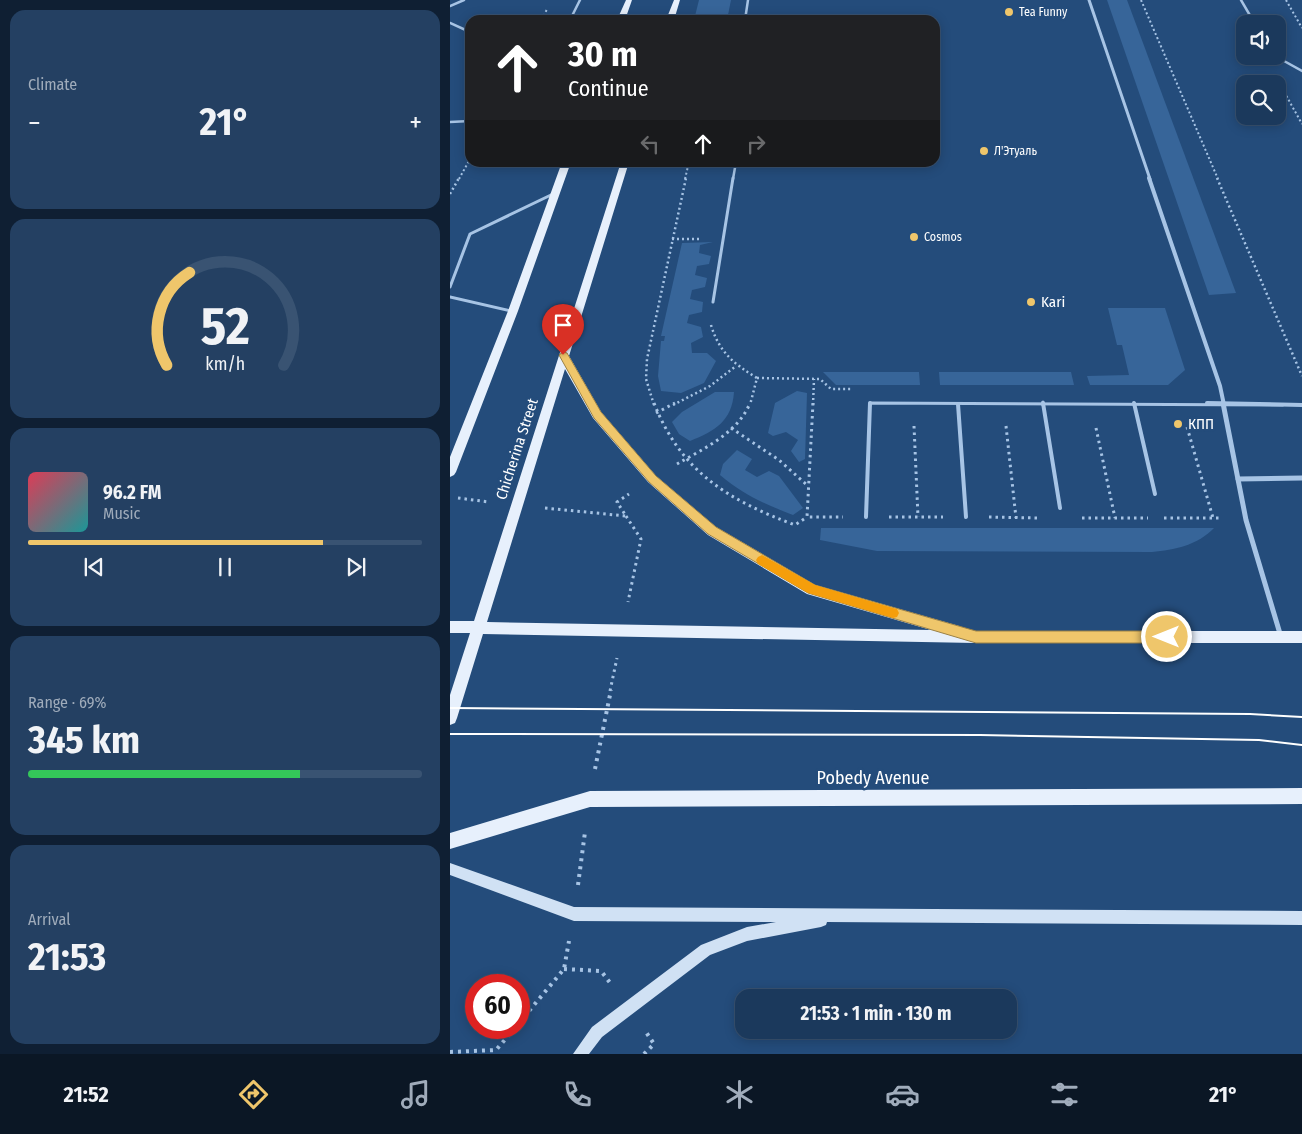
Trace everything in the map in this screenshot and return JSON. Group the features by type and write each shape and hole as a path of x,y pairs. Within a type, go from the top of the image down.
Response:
{"main road":[{"path":"623,15 629,0"},
{"path":"672,15 677,1"},
{"path":"450,472 565,167"},
{"name":"Chicherina Street","path":"450,718 623,167"},
{"path":"563,355 597,415 652,479 712,531 812,590 976,637"},
{"path":"450,628 976,637 1302,638"},
{"name":"Pobedy Avenue","path":"450,841 590,799 1302,796"},
{"path":"450,869 574,914 1302,918"},
{"path":"580,1054 597,1032 706,950 747,934 844,916"}],"street":[{"path":"1089,0 1220,386 1246,520 1282,637"},
{"path":"1238,480 1302,478"}],"lane":[{"path":"450,0 457,4"},
{"path":"450,6 464,0"},
{"path":"572,15 580,0"},
{"path":"746,15 748,0"},
{"path":"1241,0 1249,15"},
{"path":"450,23 465,30"},
{"path":"1286,62 1302,71"},
{"path":"450,122 465,122"},
{"path":"713,302 735,167"},
{"path":"450,287 470,234 556,193"},
{"path":"450,297 512,311"},
{"path":"866,517 870,403 958,404 1043,402 1302,405"},
{"path":"1043,402 1060,508"},
{"path":"1134,403 1155,494"},
{"path":"958,404 966,517"}],"path":[{"path":"1141,0 1302,376"},
{"path":"1286,0 1302,28"},
{"path":"450,194 465,167"},
{"path":"688,167 650,345 646,380 656,413 668,437 685,459 707,480 738,502 766,516 795,526 807,517"},
{"path":"672,239 699,239"},
{"path":"450,497 626,516 617,502 731,428 743,418 752,398 756,378 736,366 721,352 714,340 711,324 713,302"},
{"path":"656,413 710,386 736,366"},
{"path":"914,403 918,517"},
{"path":"1003,403 1016,518"},
{"path":"1091,403 1115,518"},
{"path":"1180,403 1213,518"},
{"path":"731,428 779,460 808,486"},
{"path":"450,1052 496,1050 506,1039"}],"shaded area":[{"path":"699,0 731,0 728,15 695,15"},
{"path":"1107,0 1127,0 1236,293 1209,295"},
{"path":"713,242 700,245 699,253 711,256 709,264 697,266 695,275 707,278 705,287 692,290 690,299 703,302 702,312 689,315 687,323 701,327 703,337 691,343 692,353 707,353 716,361 704,383 681,393 661,391 658,376 661,341 664,341 665,336 661,336 682,243"},
{"path":"1108,308 1165,308 1185,370 1168,385 1090,385 1087,376 1129,375 1122,345 1117,345"},
{"path":"823,372 919,372 920,385 836,385"},
{"path":"939,372 1071,372 1074,385 940,385"},
{"path":"797,391 807,393 805,459 799,462 791,451 798,440 786,432 773,436 768,433 775,403"},
{"path":"715,392 734,392 730,410 721,424 690,441 679,434 672,422 682,412"},
{"path":"737,450 752,459 745,470 757,477 769,471 779,476 803,508 793,515 772,507 738,488 720,475 723,464"},
{"path":"821,528 1214,528 1193,543 1169,550 1152,552 877,551 820,540"}],"tram line":[{"path":"450,708 1250,714 1302,717"},
{"path":"450,734 980,735 1259,740 1302,745"}],"slow traffic":[{"path":"762,560 812,590 893,613"}],"place":[{"name":"Tea Funny","path":"1009,12"},
{"name":"Л'Этуаль","path":"984,151"},
{"name":"Cosmos","path":"914,237"},
{"name":"Kari","path":"1031,302"},
{"name":"КПП","path":"1178,424"}],"route":[{"path":"563,355 597,415 652,479 712,531 812,590 976,637 1167,637"}]}
